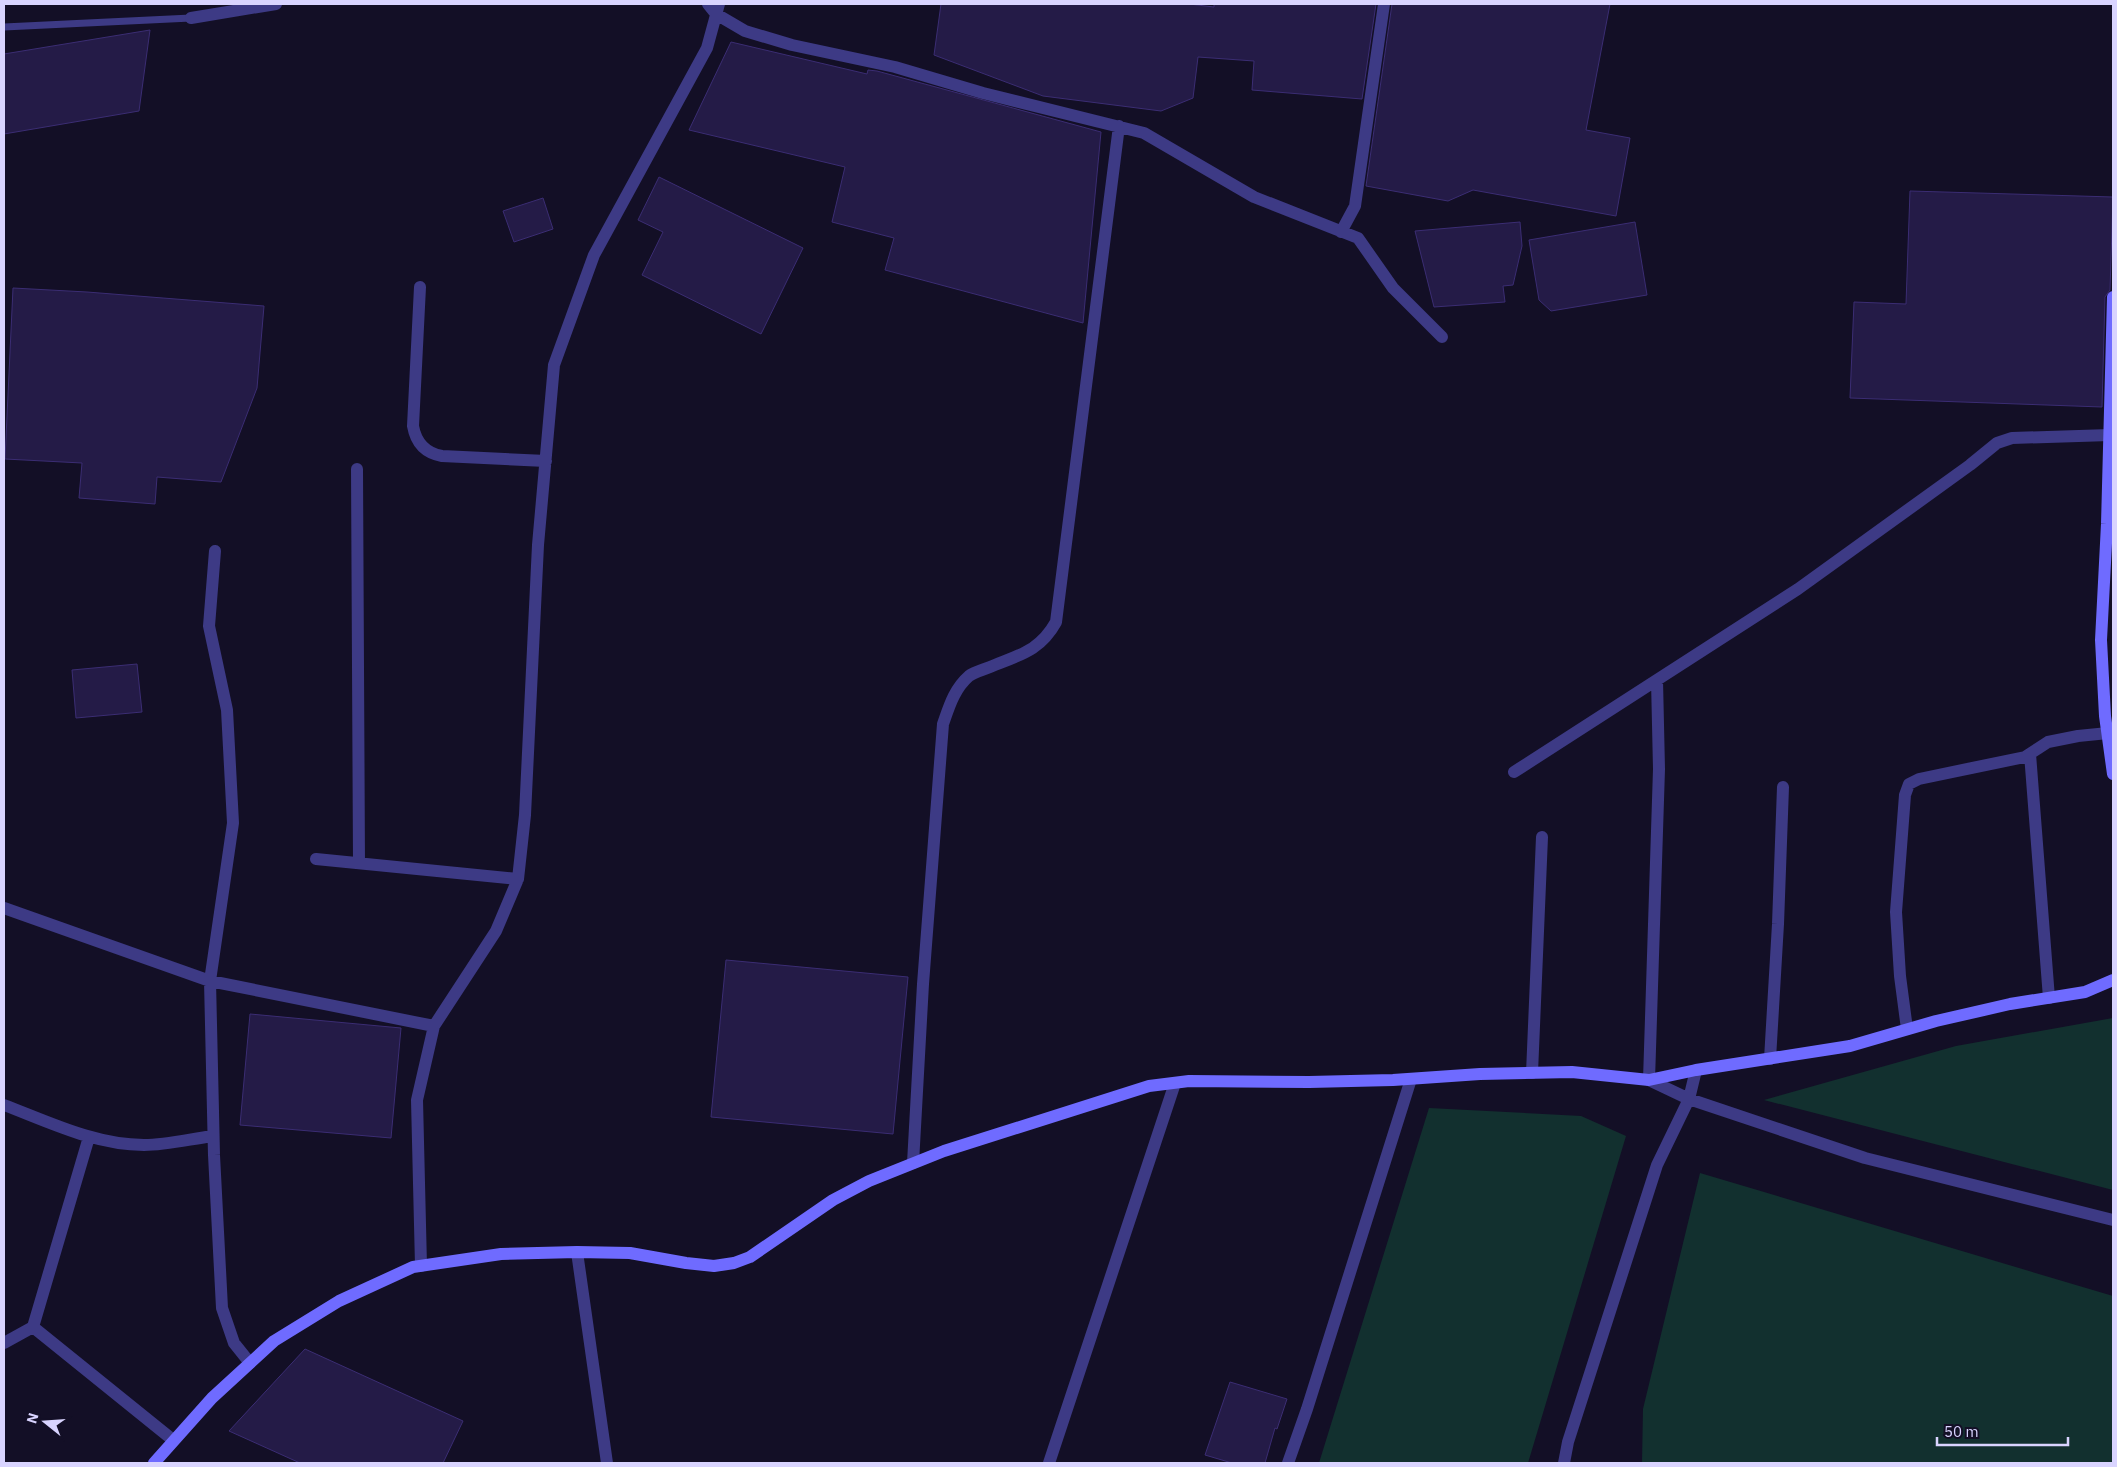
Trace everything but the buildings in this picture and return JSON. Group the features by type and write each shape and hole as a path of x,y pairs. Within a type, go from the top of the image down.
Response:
{"street":[{"path":"191,18 276,4"},
{"path":"708,4 718,9 745,31 792,45 895,67 983,93 1144,133 1254,197 1358,238 1393,288 1442,337"},
{"path":"1341,232 1355,206 1384,4"},
{"path":"421,1266 417,1100 434,1026 496,931 518,879 525,814 538,546 554,365 594,255 707,48 718,9"},
{"path":"913,1164 923,984 943,724 956,690 970,675 1036,646 1048,636 1056,622 1119,126"},
{"path":"420,287 413,426 417,440 427,451 442,456 546,461"},
{"path":"2113,297 2110,435 2101,640 2113,774"},
{"path":"1514,772 1798,589 1970,465 1997,443 2012,438 2110,435"},
{"path":"357,469 359,863"},
{"path":"215,551 209,626 227,710 233,823 210,981 213,1136 222,1308 234,1343 250,1363"},
{"path":"1649,1080 1659,769 1657,680"},
{"path":"1907,1029 1900,976 1896,912 1906,789 1909,784 1919,779 2025,757 2048,742 2108,733"},
{"path":"2030,754 2049,998"},
{"path":"1770,1059 1778,924 1783,787"},
{"path":"1532,1073 1542,837"},
{"path":"316,858 518,879"},
{"path":"4,908 210,981 434,1026"},
{"path":"154,1463 212,1398 274,1341 339,1302 413,1267 501,1254 577,1252 630,1253 714,1266 734,1263 750,1257 833,1200 869,1181 944,1151 1149,1086 1188,1081 1309,1082 1572,1072 1649,1080 1696,1070 1850,1046 1907,1029 2010,1004 2085,992 2113,980"},
{"path":"1564,1463 1568,1442 1657,1166 1689,1100 1696,1070"},
{"path":"1288,1463 1310,1400 1411,1078"},
{"path":"1649,1080 1689,1100 1865,1158 2113,1220"},
{"path":"1049,1463 1175,1083"},
{"path":"4,1105 89,1137 108,1142 142,1145 213,1136"},
{"path":"4,1343 33,1327 89,1137"},
{"path":"577,1252 607,1463"},
{"path":"33,1327 173,1440"}],"lane":[{"path":"4,27 191,18"}],"green space":[{"path":"2113,1018 2113,1190 1764,1100 1956,1046"},
{"path":"1429,1108 1581,1116 1626,1136 1528,1463 1319,1463"},
{"path":"1700,1173 2113,1296 2113,1463 1642,1463 1643,1409"}]}
